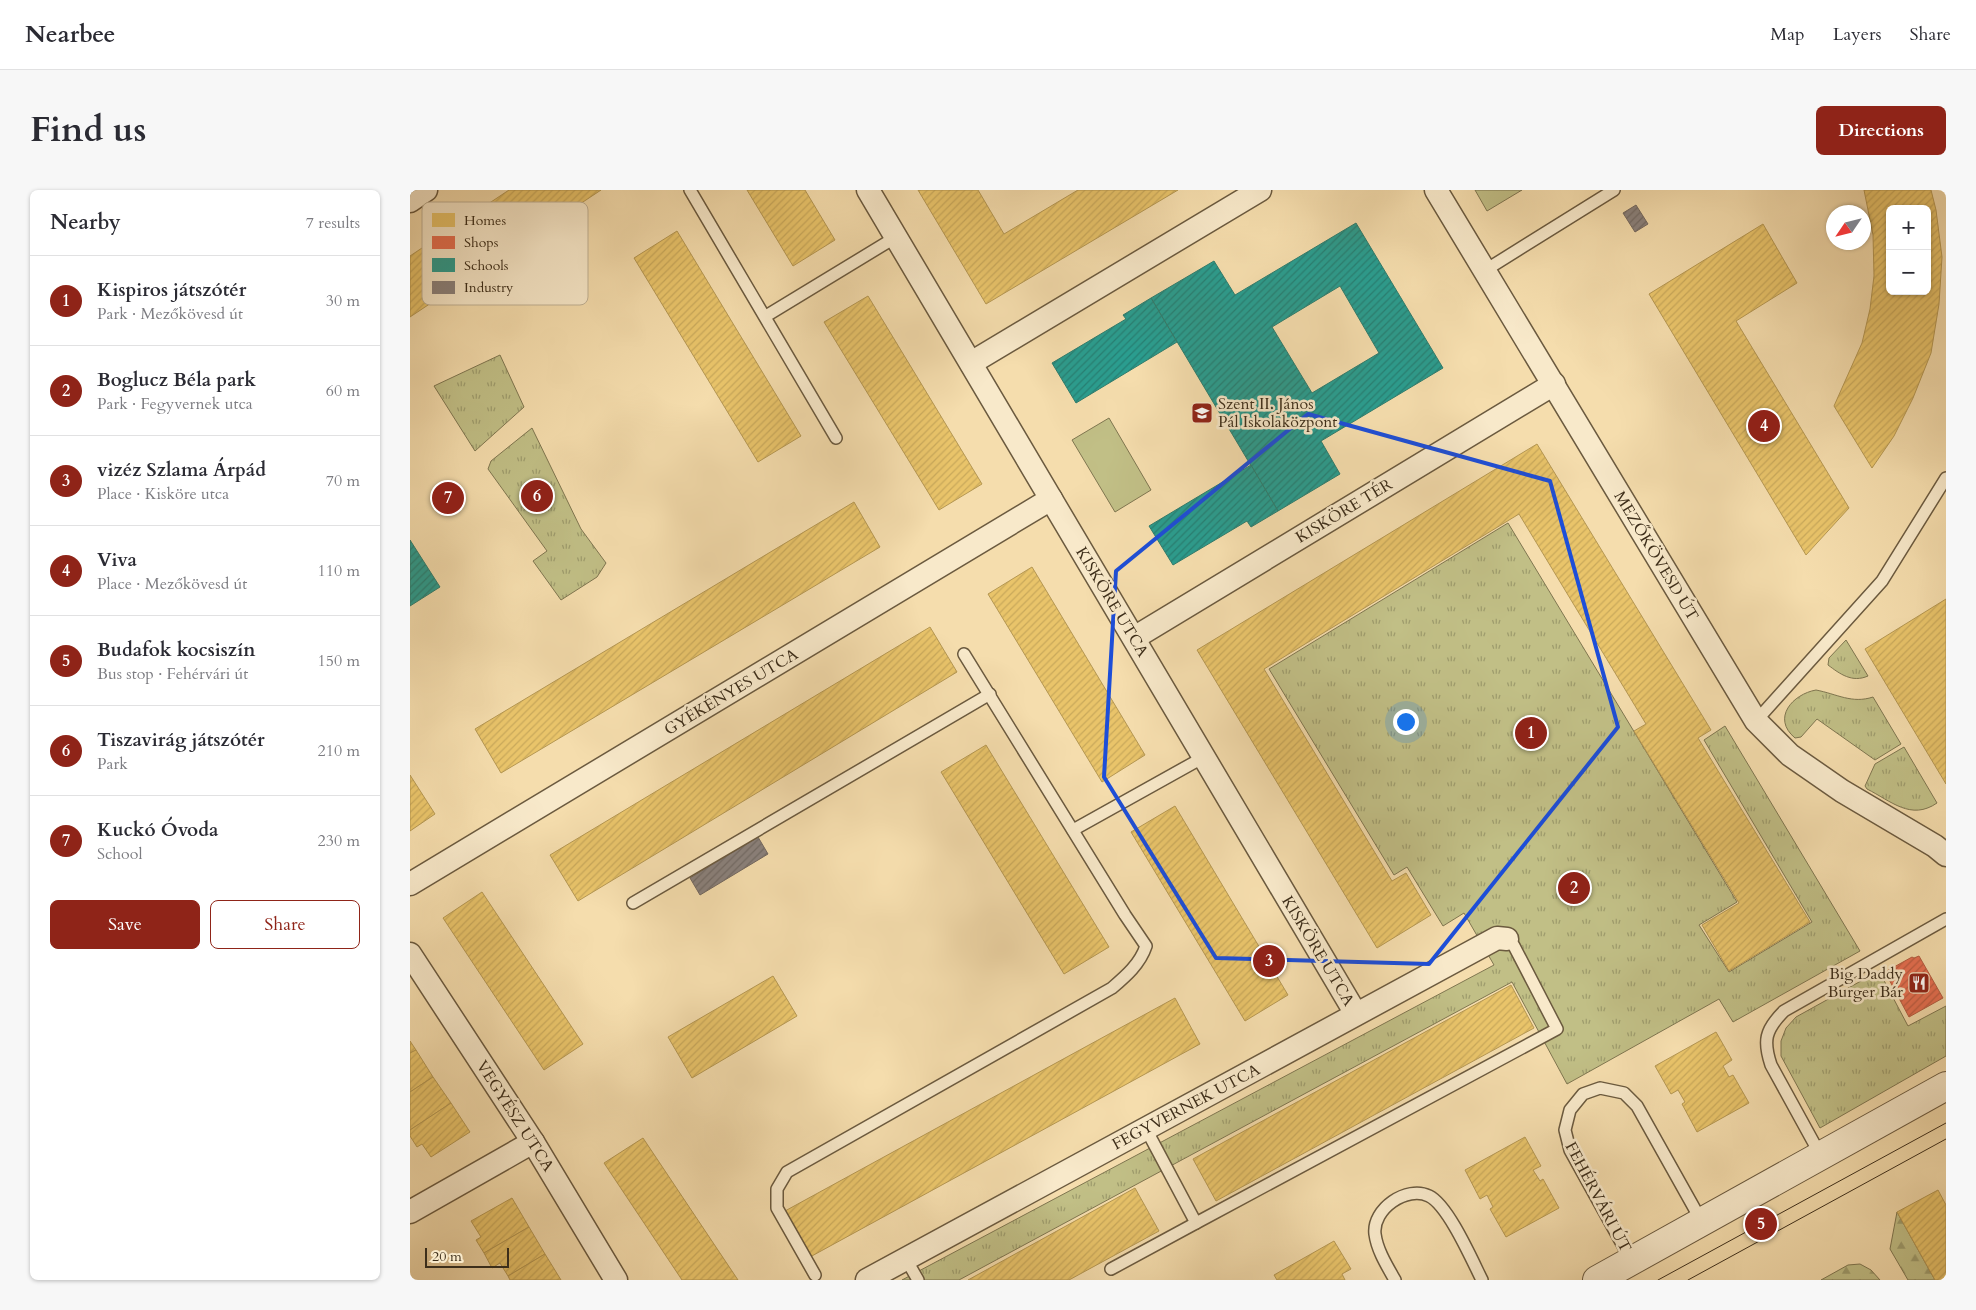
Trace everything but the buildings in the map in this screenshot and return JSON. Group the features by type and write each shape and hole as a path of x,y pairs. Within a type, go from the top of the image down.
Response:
{"street":[{"path":"410,201 426,190"},
{"name":"KISKÖRE UTCA","path":"868,190 1356,1014"},
{"path":"971,363 1260,190"},
{"name":"MEZŐKÖVESD ÚT","path":"1436,190 1756,721 1790,755 1842,791 1903,826 1946,855"},
{"name":"KISKÖRE TÉR","path":"1134,638 1554,384"},
{"name":"GYÉKÉNYES UTCA","path":"410,884 1051,499"},
{"name":"FEGYVERNEK UTCA","path":"867,1280 1497,938 1507,939"},
{"name":"VEGYÉSZ UTCA","path":"410,954 533,1142 616,1280"},
{"name":"FEHÉRVÁRI ÚT","path":"1597,1280 1946,1086"},
{"path":"410,1212 533,1142"}],"lane":[{"path":"690,190 766,316 836,438"},
{"path":"1484,271 1614,190"},
{"path":"766,316 896,237"},
{"path":"1756,721 1882,581 1946,478"},
{"path":"815,1275 777,1208 777,1189 787,1172 1112,988 1126,976 1142,956 1146,946 964,654"},
{"path":"633,903 990,694"},
{"path":"1073,830 1204,756"},
{"path":"1821,1156 1771,1065 1766,1051 1766,1036 1774,1021 1784,1011 1946,919"},
{"path":"1111,1269 1557,1029 1514,946 1507,939"},
{"name":"FEHÉRVÁRI ÚT","path":"1631,1260 1570,1150 1565,1130 1570,1110 1583,1094 1600,1088 1624,1093 1637,1106 1702,1222"},
{"path":"1146,1129 1196,1222"},
{"path":"1395,1280 1381,1254 1374,1232 1380,1212 1396,1198 1413,1193 1429,1196 1447,1213 1482,1280"},
{"path":"906,1259 918,1280"}],"highlighted area":[{"path":"1308,414 1550,481 1618,727 1429,964 1216,958 1104,777 1116,571"}],"green space":[{"path":"1475,190 1522,190 1487,211"},
{"path":"500,355 524,407 475,451 434,386"},
{"path":"1109,418 1151,490 1115,512 1072,440"},
{"path":"532,428 581,529 606,563 597,577 561,600 533,561 547,551 488,469 491,461"},
{"path":"1508,523 1737,902 1699,925 1729,972 1812,922 1704,740 1725,726 1860,951 1733,1022 1719,999 1567,1084 1512,982 959,1280 902,1280 1494,965 1464,913 1443,926 1407,867 1394,875 1269,669"},
{"path":"1846,640 1868,676 1851,678 1828,665 1829,658"},
{"path":"1816,690 1851,699 1873,697 1901,744 1875,760 1817,719 1801,737 1795,738 1785,723 1785,715 1788,708 1800,696"},
{"path":"1904,747 1937,803 1928,808 1910,810 1901,807 1867,789 1865,786 1875,764"},
{"path":"1879,971 1908,1026 1946,1006 1946,1056 1820,1128 1781,1056 1781,1041 1786,1028 1796,1017"},
{"path":"1897,1212 1935,1280 1908,1280 1890,1249"},
{"path":"1860,1264 1871,1270 1880,1280 1821,1280 1848,1265"}],"tram line":[{"path":"1658,1280 1946,1123"},
{"path":"1688,1280 1946,1139"}],"place":[{"name":"Szent II. János Pál Iskolaközpont","path":"1202,413"},
{"name":"Viva","path":"1764,426"},
{"name":"Tiszavirág játszótér","path":"537,496"},
{"name":"Kuckó Óvoda","path":"448,498"},
{"name":"Kispiros játszótér","path":"1531,733"},
{"name":"Boglucz Béla park","path":"1574,888"},
{"name":"vizéz Szlama Árpád","path":"1269,961"},
{"name":"Big Daddy Burger Bár","path":"1919,983"},
{"name":"Budafok kocsiszín","path":"1761,1224"}]}
